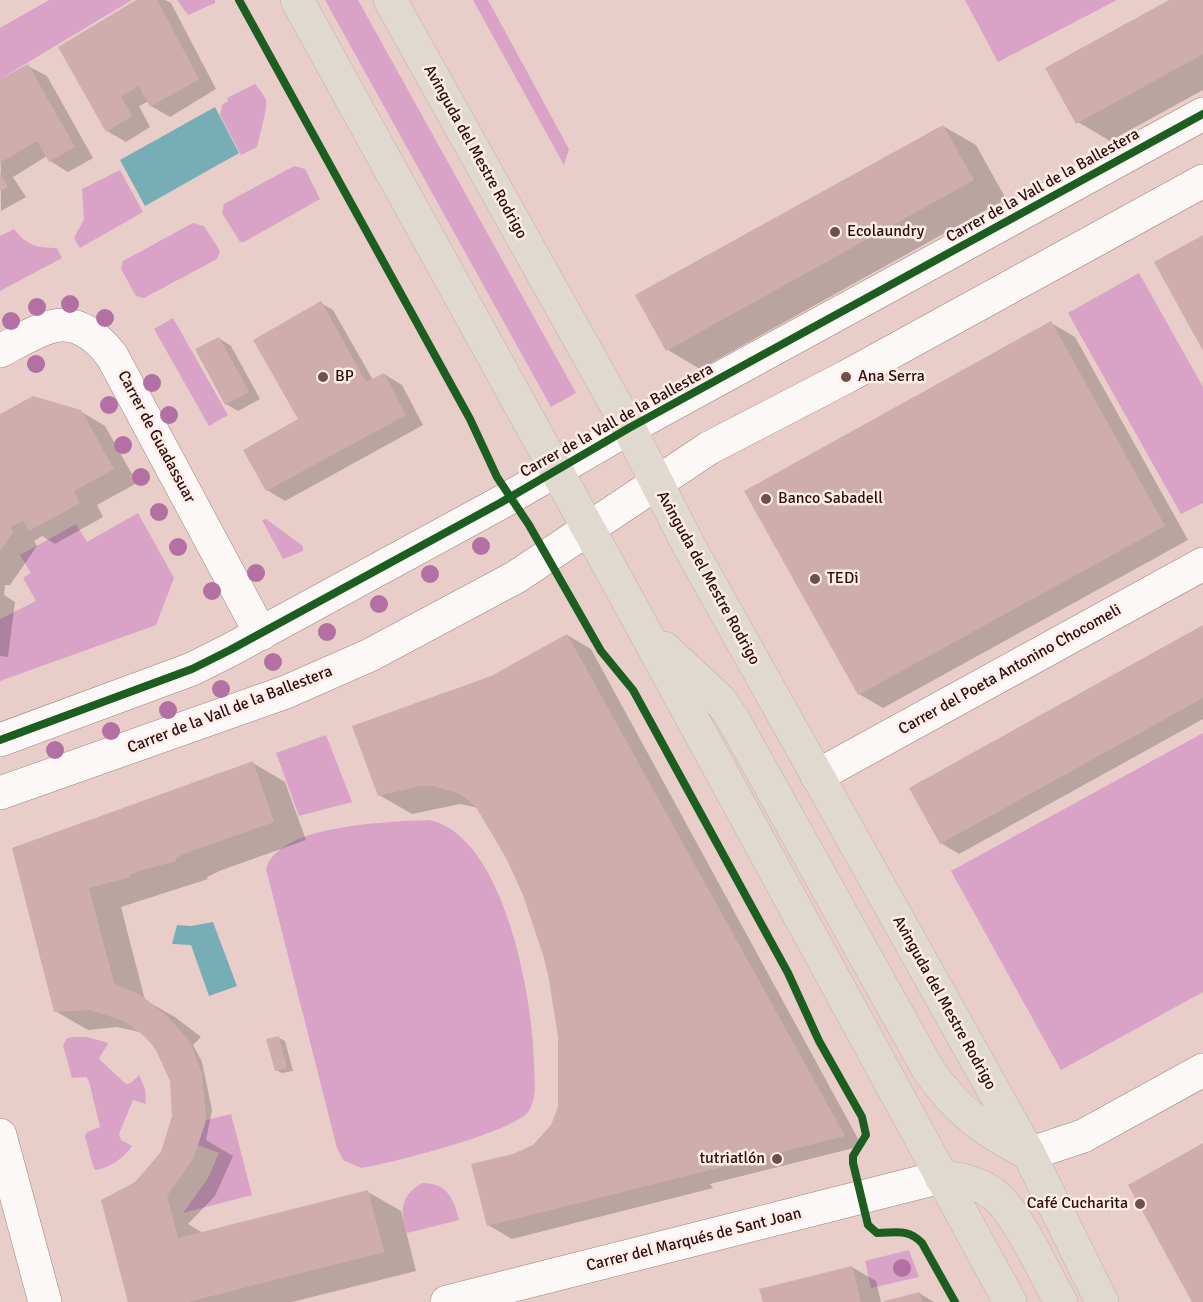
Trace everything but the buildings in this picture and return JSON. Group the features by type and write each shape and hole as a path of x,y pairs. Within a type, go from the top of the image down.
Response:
{"main road":[{"path":"297,0 589,529 1010,1302"},
{"name":"Avinguda del Mestre Rodrigo","path":"390,0 1029,1154 1102,1302"},
{"path":"642,627 719,699 733,719 929,1071 943,1091 977,1124 1029,1154"},
{"path":"942,1177 963,1179 980,1186 998,1198 1016,1223 1061,1302"}],"street":[{"name":"Carrer de la Vall de la Ballestera","path":"0,740 192,669 261,634 629,428 1203,114"},
{"name":"Carrer de la Vall de la Ballestera","path":"0,793 286,692 370,655 516,577 709,448 857,371 1203,181"},
{"name":"Carrer de Guadassuar","path":"0,351 38,331 61,324 78,326 97,336 112,356 261,634"},
{"name":"Carrer del Poeta Antonino Chocomeli","path":"818,776 1203,564"},
{"path":"1029,1154 1083,1136 1203,1070"},
{"path":"0,1135 45,1302"},
{"name":"Carrer del Marqués de Sant Joan","path":"447,1302 942,1177"}],"shaded area":[{"path":"49,0 132,0 0,79 0,28"},
{"path":"177,0 215,0 215,3 188,15"},
{"path":"325,0 358,0 576,393 551,407"},
{"path":"473,0 488,0 569,149 564,165"},
{"path":"965,0 1117,0 998,62"},
{"path":"255,84 266,100 265,115 257,147 241,155 220,115 222,105 228,101 227,98"},
{"path":"294,166 305,169 320,199 244,242 240,242 222,213 224,204"},
{"path":"120,170 143,212 80,248 74,238 84,219 82,189"},
{"path":"193,223 204,226 220,251 217,259 144,298 136,296 121,269 123,261"},
{"path":"14,229 23,239 32,244 57,248 62,258 0,291 0,236"},
{"path":"1139,273 1203,387 1203,503 1181,514 1068,313"},
{"path":"173,318 228,415 209,426 154,329"},
{"path":"138,513 174,578 156,625 0,681 0,619 36,601 23,578 31,573 20,555 76,524 87,542"},
{"path":"266,519 303,546 303,551 283,559 262,520"},
{"path":"1203,733 1203,992 1061,1070 951,871"},
{"path":"326,735 352,802 299,816 276,753"},
{"path":"429,820 455,832 477,855 495,886 509,923 528,999 534,1062 533,1101 528,1112 500,1129 422,1154 361,1168 343,1160 337,1148 266,869 275,854 291,843 312,834 337,828"},
{"path":"86,1037 106,1042 108,1044 100,1060 126,1084 131,1083 139,1075 145,1089 146,1104 133,1100 119,1134 121,1140 132,1146 116,1162 95,1170 85,1136 87,1132 100,1127 89,1081 86,1077 72,1078 63,1045 67,1038"},
{"path":"231,1114 252,1195 183,1213 208,1178 219,1153 198,1145 206,1120"},
{"path":"422,1183 437,1186 448,1193 459,1220 407,1233 403,1217 404,1204 409,1193"},
{"path":"909,1250 919,1277 871,1288 865,1261"}],"water":[{"path":"215,107 239,153 145,206 120,160"},
{"path":"213,922 237,986 209,996 191,945 172,944 177,925 191,926"}],"cycle path":[{"path":"239,0 470,419 497,477 529,525 601,651 633,690 788,973 819,1041 862,1117 866,1135 853,1156 853,1163 868,1225 877,1233 901,1232 917,1238 955,1302"},
{"path":"0,740 192,669 230,650 500,503 629,428 1203,114"}],"place":[{"name":"Ecolaundry","path":"835,232"},
{"name":"BP","path":"323,377"},
{"name":"Ana Serra","path":"846,377"},
{"name":"Banco Sabadell","path":"766,499"},
{"name":"TEDi","path":"815,579"},
{"name":"tutriatlón","path":"777,1159"},
{"name":"Café Cucharita","path":"1140,1204"}]}
